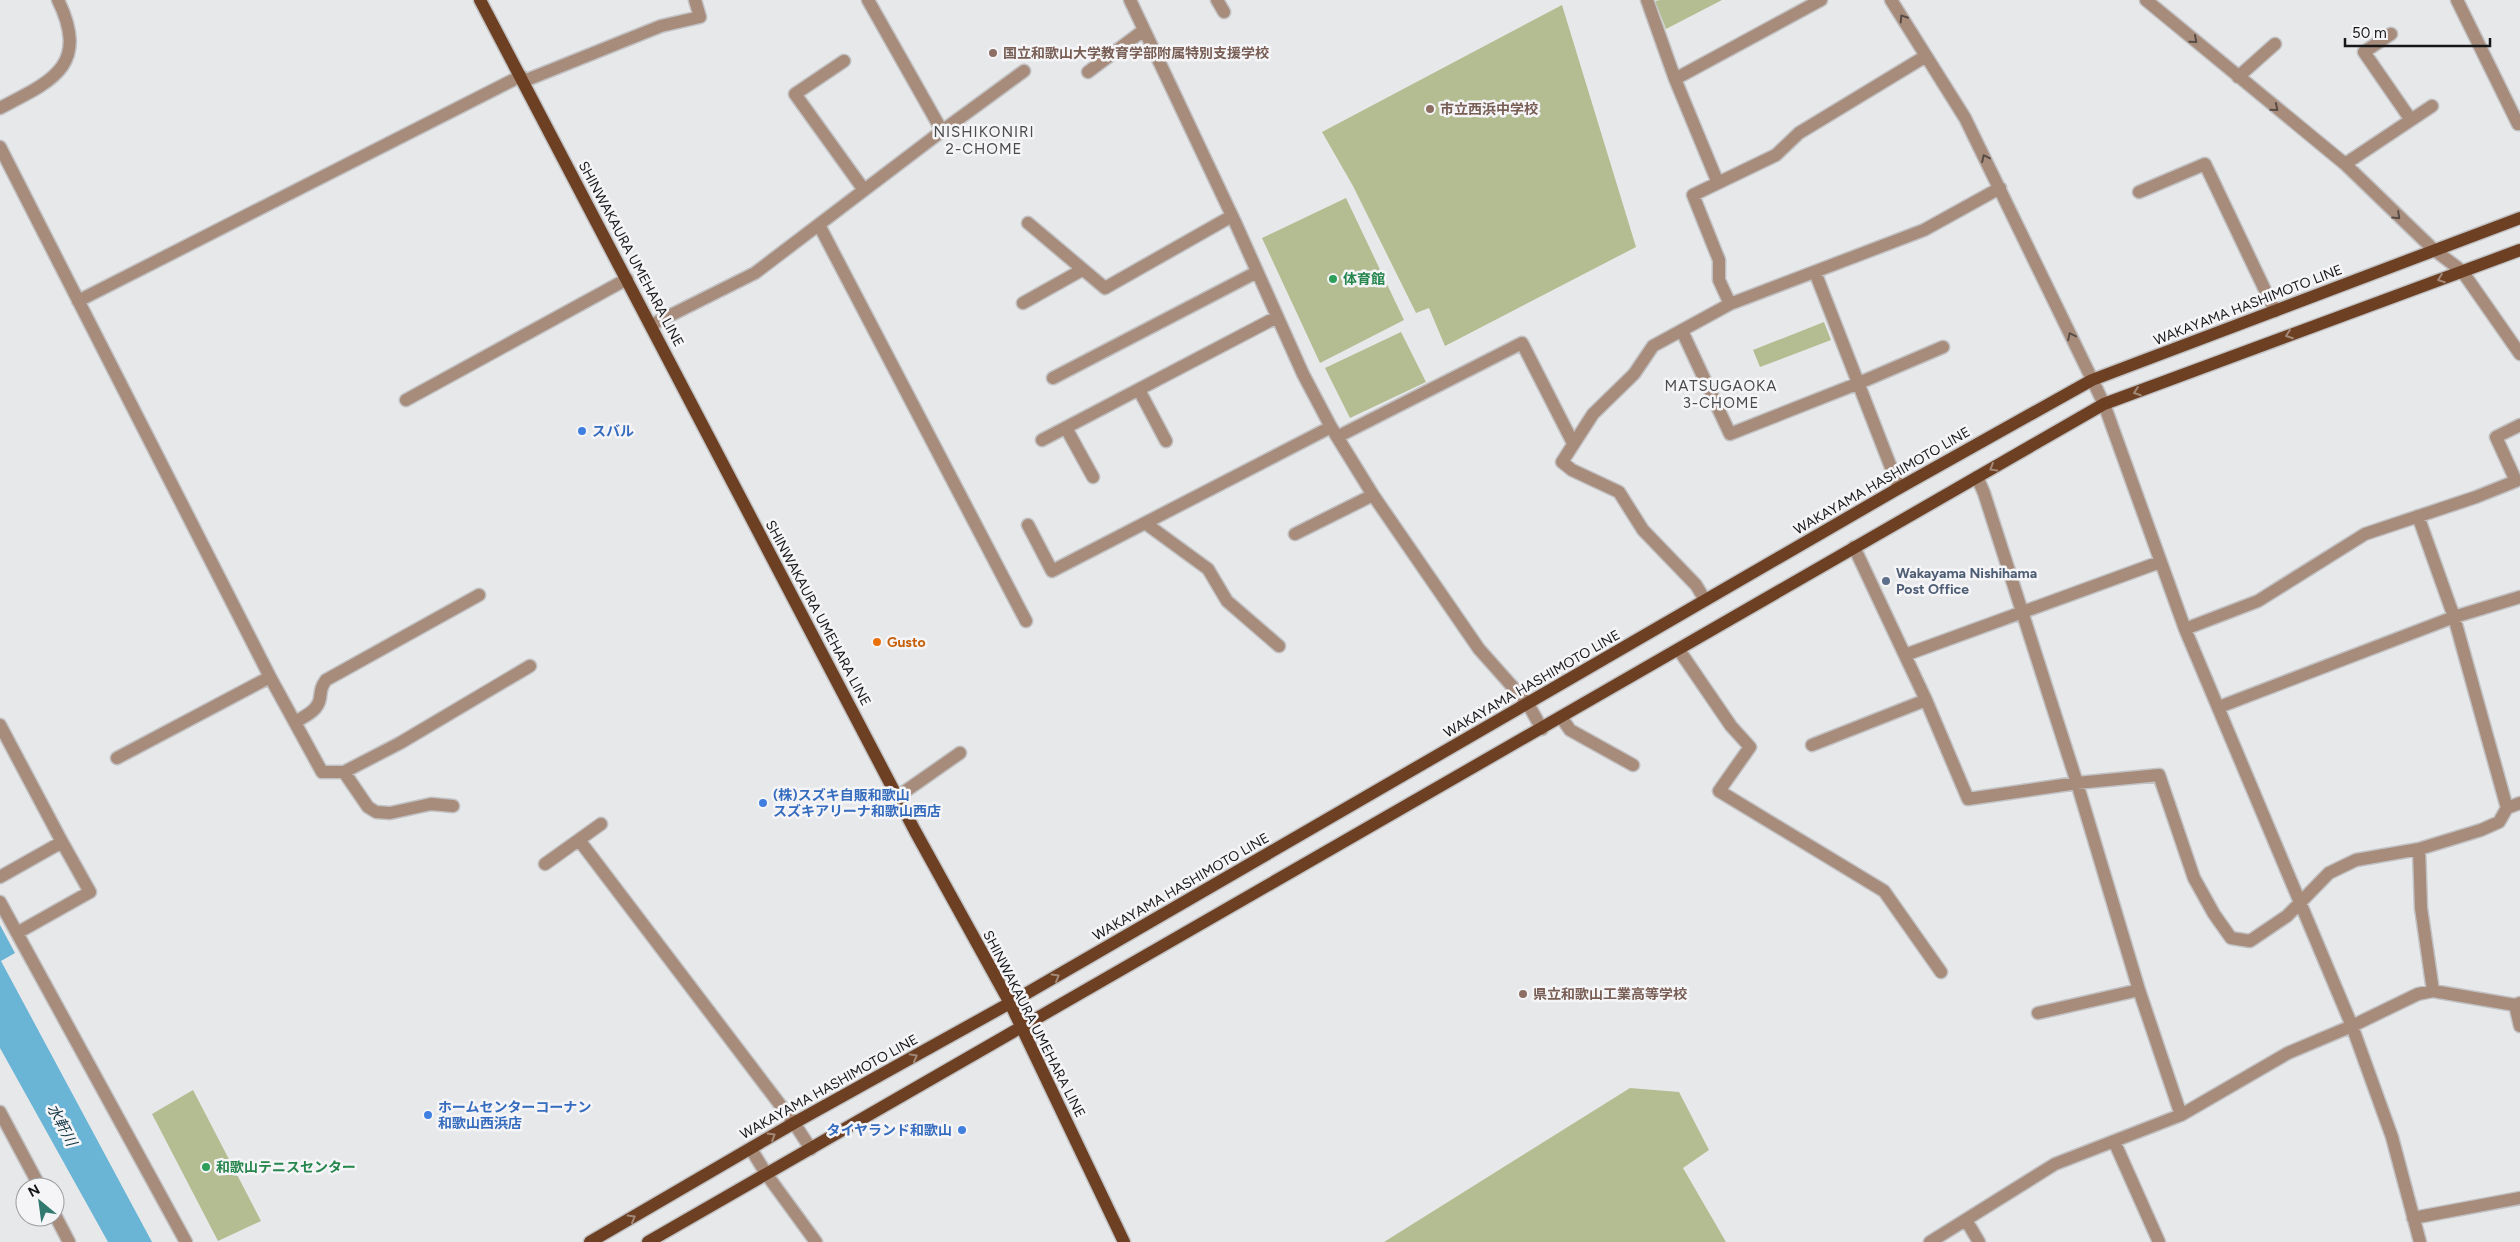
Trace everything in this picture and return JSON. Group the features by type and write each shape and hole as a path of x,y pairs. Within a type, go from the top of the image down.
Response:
{"main road":[{"name":"SHINWAKAURA UMEHARA LINE","path":"480,0 897,797 1010,1003 1124,1242"},
{"name":"WAKAYAMA HASHIMOTO LINE","path":"590,1242 794,1123 1010,1003 1899,488 2092,380 2433,249 2520,218"},
{"path":"648,1242 2104,404 2520,250"}],"street":[{"path":"0,108 47,84 65,65 70,47 64,13 58,0"},
{"path":"78,301 522,78 661,26 700,17 695,0"},
{"path":"868,0 942,131"},
{"path":"1130,0 1238,218 1257,272 1277,317 1334,432 1373,495 1479,649 1528,704 1542,729"},
{"path":"1217,0 1224,12"},
{"path":"1647,0 1675,79 1718,183"},
{"path":"1675,79 1821,0"},
{"path":"1891,0 1965,118 2104,404 2185,629 2298,902 2352,1026 2392,1137 2420,1242"},
{"path":"2146,0 2155,4 2238,78 2344,164 2433,249 2462,271 2520,354"},
{"path":"2457,0 2518,124 2520,124"},
{"path":"1088,72 1144,30"},
{"path":"2391,34 2364,52 2411,120"},
{"path":"2238,78 2275,44"},
{"path":"1730,304 1718,280 1719,260 1693,195 1776,155 1799,133 1926,56"},
{"path":"844,61 795,94 864,190"},
{"path":"651,325 755,273 1024,71"},
{"path":"2344,164 2432,106"},
{"path":"0,147 270,677 322,772 344,772 400,743 530,666"},
{"path":"2139,192 2205,164 2275,311"},
{"path":"1705,600 1696,585 1643,530 1619,492 1572,470 1562,462 1592,414 1634,374 1653,346 1730,304 1924,230 2000,188"},
{"path":"1028,223 1105,288 1238,218"},
{"path":"819,225 1026,621"},
{"path":"1023,303 1082,270"},
{"path":"1053,378 1257,272"},
{"path":"1815,272 1899,488"},
{"path":"406,400 627,279"},
{"path":"1042,440 1277,317"},
{"path":"1682,331 1730,434 1859,383 1944,346"},
{"path":"1028,525 1052,570 1334,432 1522,343 1573,443"},
{"path":"1139,390 1166,442"},
{"path":"2185,629 2258,600 2365,534 2476,498 2516,481 2496,437 2520,425"},
{"path":"1066,428 1093,477"},
{"path":"1977,477 1984,493 2077,783 2139,990 2182,1115"},
{"path":"1295,534 1373,495"},
{"path":"2418,516 2454,617 2507,808"},
{"path":"1145,524 1208,569 1227,601 1279,646"},
{"path":"1854,548 1926,700 1968,799 2077,783 2159,774 2194,878 2214,914 2231,938 2250,941 2287,916 2298,902 2330,873 2356,860 2419,848 2481,830 2499,822 2507,808 2520,803"},
{"path":"1905,655 2160,562"},
{"path":"295,722 314,710 320,699 320,690 326,680 479,595"},
{"path":"2219,708 2454,617 2520,597"},
{"path":"1679,650 1731,726 1750,747 1719,790 1884,891 1941,972"},
{"path":"117,758 270,677"},
{"path":"1812,744 1926,700"},
{"path":"1561,717 1570,730 1633,765"},
{"path":"0,725 90,892 17,933"},
{"path":"897,797 960,753"},
{"path":"344,772 368,807 376,812 390,813 431,804 453,806"},
{"path":"545,864 601,824"},
{"path":"579,840 794,1123 811,1149"},
{"path":"0,877 62,842"},
{"path":"2419,848 2421,908 2428,969 2433,991"},
{"path":"0,902 186,1242"},
{"path":"2038,1013 2139,990"},
{"path":"1930,1242 2056,1164 2182,1115 2288,1052 2352,1026 2418,994 2433,991 2517,1004 2520,1026"},
{"path":"0,1112 35,1177"},
{"path":"2114,1141 2159,1242"},
{"path":"751,1149 766,1175 816,1242"},
{"path":"2413,1218 2520,1198"},
{"path":"1966,1220 1979,1242"},
{"path":"61,1227 69,1242"}],"green space":[{"path":"1722,0 1666,29 1655,1"},
{"path":"1562,5 1636,247 1445,346 1429,308 1416,313 1353,186 1322,132"},
{"name":"体育館","path":"1346,198 1404,320 1320,363 1262,238"},
{"path":"1824,322 1831,340 1760,367 1753,350"},
{"path":"1401,332 1426,382 1350,418 1325,368"},
{"path":"1630,1088 1679,1092 1709,1150 1683,1168 1726,1242 1384,1242"},
{"name":"和歌山テニスセンター","path":"193,1090 261,1221 218,1241 152,1114"}],"water":[{"name":"水軒川","path":"0,925 15,953 1,961 152,1242 108,1242 0,1048"}],"place":[{"name":"国立和歌山大学教育学部附属特別支援学校","path":"993,53"},
{"name":"市立西浜中学校","path":"1430,109"},
{"name":"体育館","path":"1333,279"},
{"name":"スバル","path":"582,431"},
{"name":"Wakayama Nishihama Post Office","path":"1886,581"},
{"name":"Gusto","path":"877,642"},
{"name":"(株)スズキ自販和歌山 スズキアリーナ和歌山西店","path":"763,803"},
{"name":"県立和歌山工業高等学校","path":"1523,994"},
{"name":"ホームセンターコーナン 和歌山西浜店","path":"428,1115"},
{"name":"タイヤランド和歌山","path":"962,1130"},
{"name":"和歌山テニスセンター","path":"206,1167"}],"district":[{"name":"NISHIKONIRI 2-CHOME","path":"984,140"},
{"name":"MATSUGAOKA 3-CHOME","path":"1721,394"}]}
